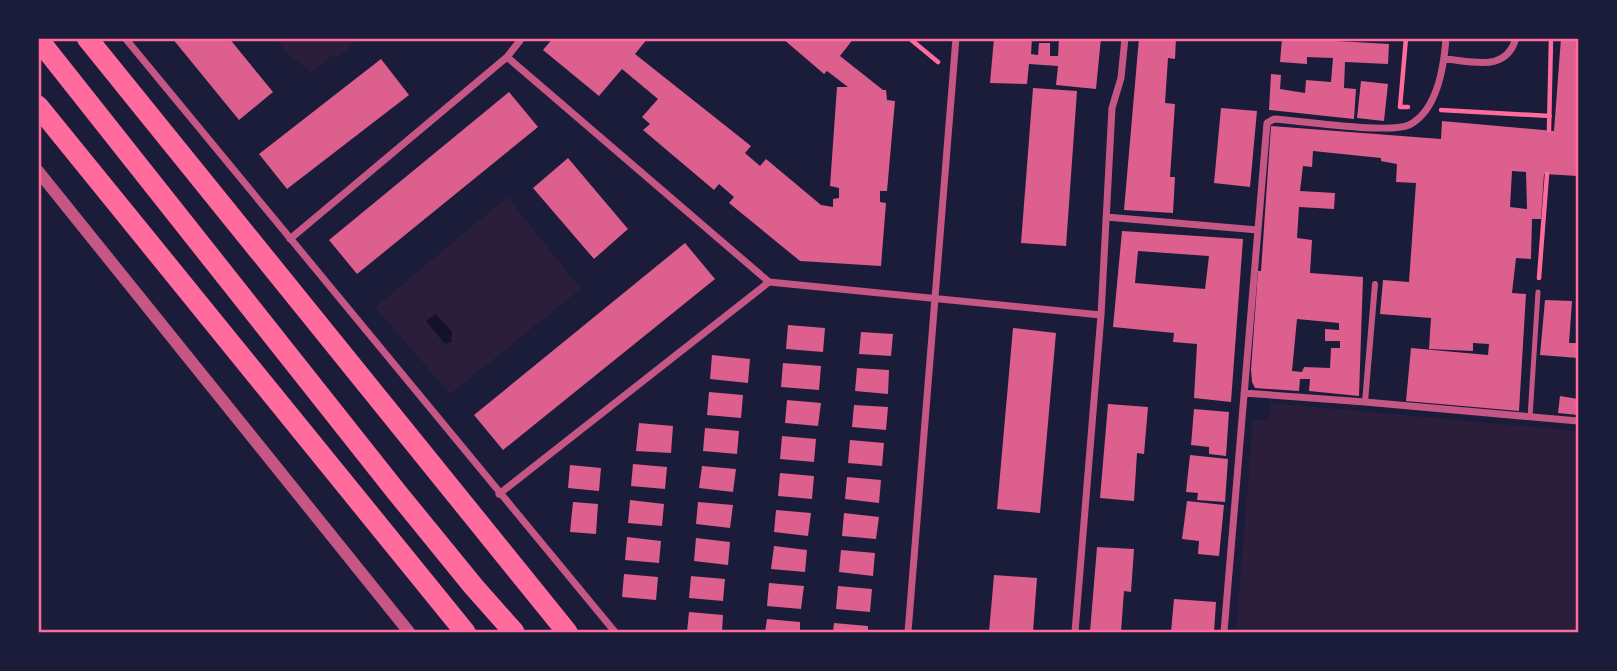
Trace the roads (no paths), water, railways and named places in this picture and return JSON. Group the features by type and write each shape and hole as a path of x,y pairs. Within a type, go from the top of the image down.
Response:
{"highway":[{"path":"88,38 567,632"},
{"path":"38,39 395,490 514,632"},
{"path":"38,106 465,632"}],"street":[{"path":"125,38 615,632"},
{"path":"290,239 507,57 522,38"},
{"path":"908,632 956,38"},
{"path":"1075,632 1101,315 1112,108 1121,78 1125,38"},
{"path":"1224,632 1266,128 1269,121 1390,129 1409,125 1424,109 1438,86 1446,38"},
{"path":"1444,59 1494,62 1510,54 1516,38"},
{"path":"507,57 769,282 1101,315"},
{"path":"38,171 409,632"},
{"path":"1106,217 1258,230"},
{"path":"499,494 769,282"},
{"path":"1366,402 1375,284"},
{"path":"1244,393 1578,421"}],"lane":[{"path":"1530,417 1538,292"}]}
